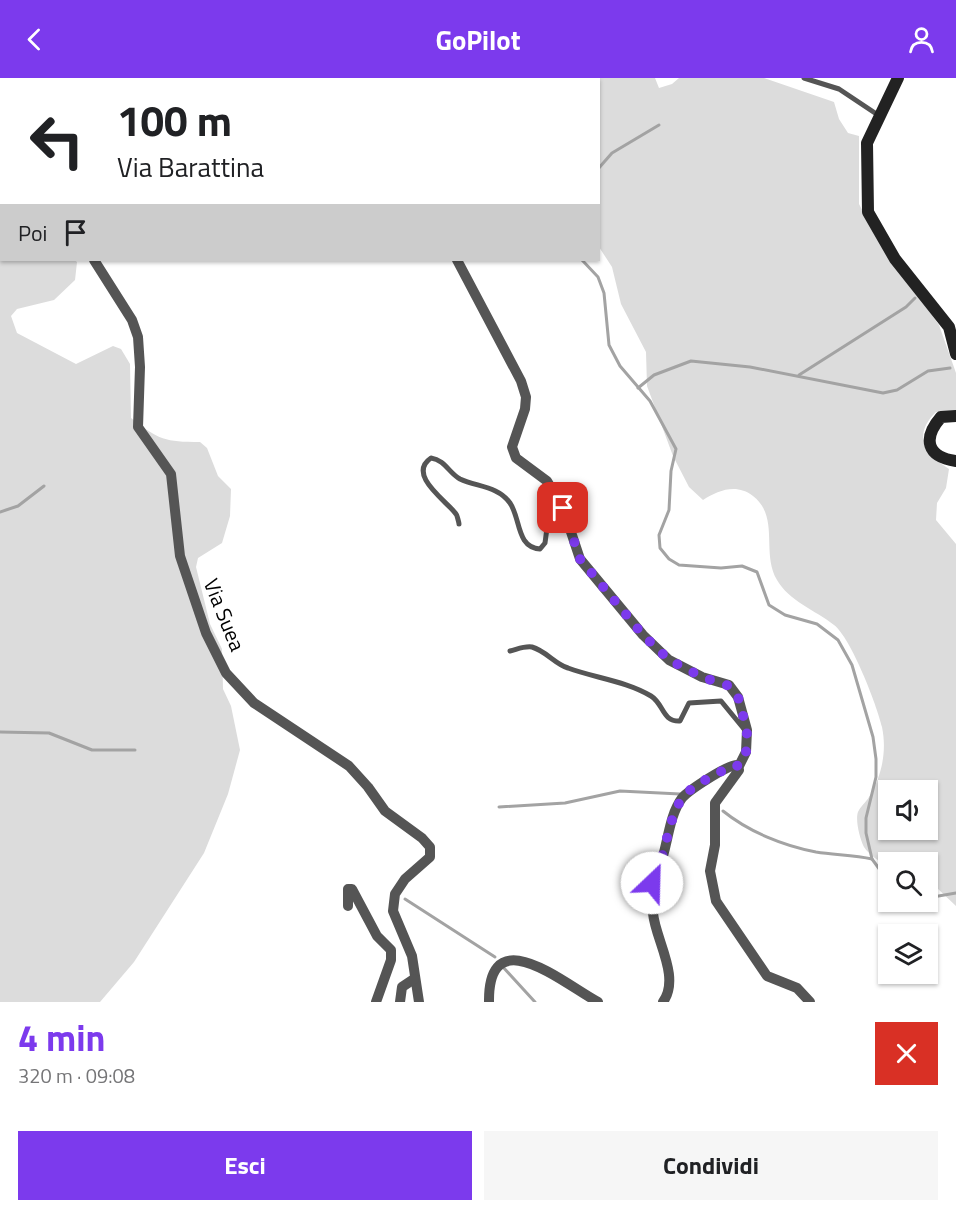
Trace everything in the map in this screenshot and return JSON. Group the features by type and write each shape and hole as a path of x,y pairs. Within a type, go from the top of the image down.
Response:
{"street":[{"path":"897,78 867,143 868,212 895,259 949,327 956,354"},
{"name":"Via Suea","path":"95,261 132,320 138,338 140,367 138,427 171,474 180,556 206,633 226,673 254,703 349,766 385,811 422,838 430,847 430,857 405,879 394,894 393,911 412,956 419,1002"},
{"path":"458,261 521,381 526,397 525,409 512,447 516,458 547,481 563,508 580,559 643,635 669,660 702,677 729,686 738,697 747,730 746,752 736,776 715,802 715,845 710,871 716,901 767,976 798,988 810,1002"},
{"path":"956,416 941,417 932,428 928,441 932,450 943,459 956,461"},
{"path":"663,1002 667,997 668,979 666,960 656,932 652,883 665,852 676,809 683,798 732,765 739,766"},
{"path":"348,906 348,889 352,889 377,936 391,950 391,960 376,1002"},
{"path":"489,1002 493,972 497,965 511,961 544,967 598,1002"},
{"path":"400,1002 402,987 414,979"}],"lane":[{"path":"804,78 839,89 879,115"},
{"path":"459,524 456,514 435,495 427,481 424,469 426,462 431,458 443,462 453,475 468,483 496,490 505,496 511,505 525,543 531,548 540,549 545,543 552,489"},
{"path":"510,651 526,646 536,648 565,668 643,692 657,701 668,719 673,721 682,718 689,704 721,701 742,729 747,730"}],"shaded area":[{"path":"600,78 655,78 659,88 672,84 679,78 764,78 834,102 839,119 848,133 859,136 859,204 875,235 939,325 956,373 956,412 936,412 929,420 923,436 924,444 933,457 949,469 946,488 937,503 936,520 956,544 956,906 938,889 938,852 878,852 878,860 864,847 858,830 857,815 868,799 880,772 884,745 882,727 869,688 841,632 788,594 777,580 770,558 766,514 753,496 741,490 728,489 703,500 689,487 673,456 647,386 646,352 621,304 612,267 600,249"},
{"path":"0,261 76,261 75,280 54,300 17,309 11,316 17,333 76,364 113,346 121,349 130,364 131,418 163,438 200,442 207,448 218,476 231,489 230,516 222,543 198,558 196,567 210,624 222,649 223,689 231,706 240,750 228,794 204,853 134,962 100,1002 0,1002"}],"waterway":[{"path":"600,167 612,153 659,125"},
{"path":"583,261 598,277 604,293 609,345 620,366 650,401 676,449 671,471 669,510 659,535 660,548 669,559 679,565 721,568 742,566 757,572 769,605 785,615 817,624 838,640 852,665 873,737 876,759 876,777 866,818 866,833 872,859 878,867"},
{"path":"799,375 906,307 915,298"},
{"path":"638,388 654,375 691,361 750,367 883,393 897,390 928,371 950,368"},
{"path":"0,512 18,506 44,486"},
{"path":"0,732 49,733 92,750 135,750"},
{"path":"499,807 565,803 620,791 680,794"},
{"path":"723,811 755,832 792,846 816,852 872,859"},
{"path":"938,896 956,893"},
{"path":"405,899 495,957"},
{"path":"503,967 535,1002"}],"route":[{"path":"563,508 580,559 643,635 669,660 702,677 729,686 738,697 747,730 746,752 739,766 732,765 698,785 683,798 676,809 665,852 652,883"}]}
